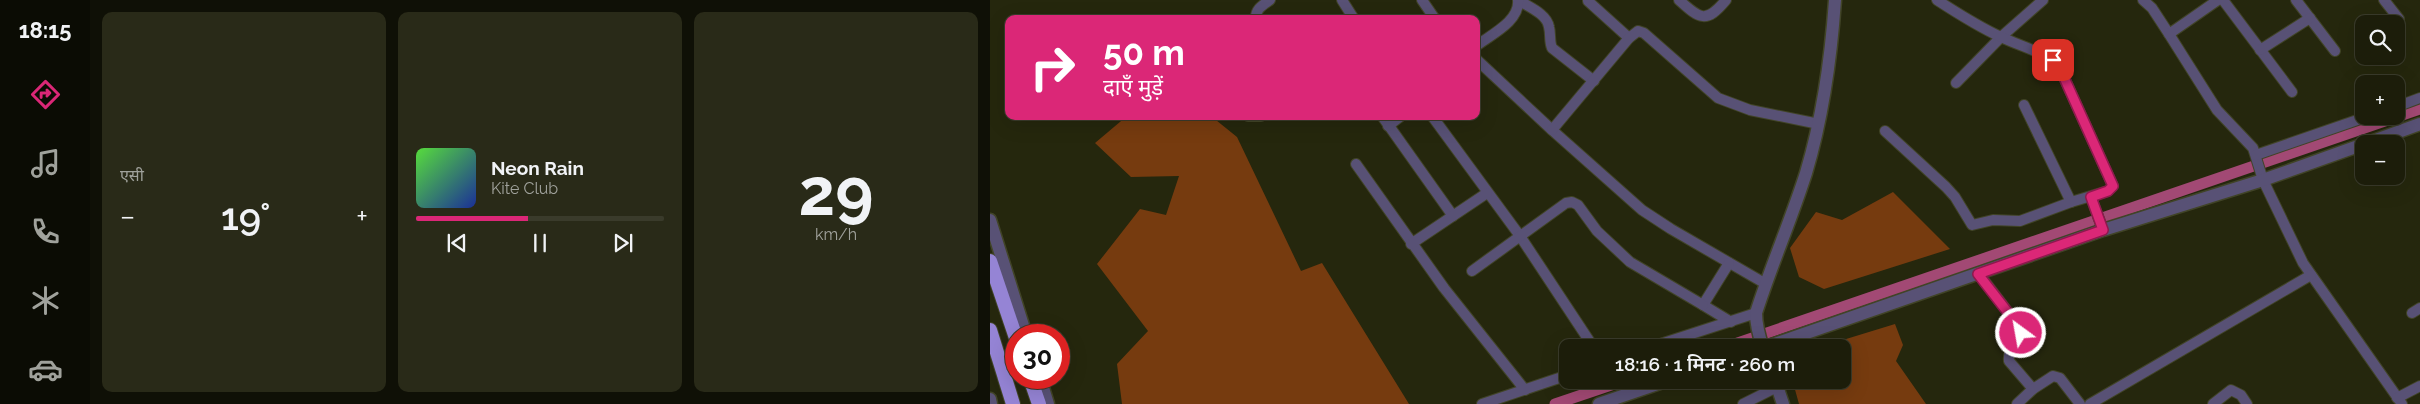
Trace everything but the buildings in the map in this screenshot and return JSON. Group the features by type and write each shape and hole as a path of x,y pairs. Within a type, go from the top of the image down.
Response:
{"highway":[{"path":"990,261 1011,324"},
{"path":"990,330 1013,404"},
{"path":"1034,389 1039,404"}],"street":[{"path":"1255,15 1258,9 1270,0"},
{"path":"1342,0 1351,15"},
{"path":"1422,0 1432,15"},
{"path":"1480,43 1514,17 1518,10 1518,0"},
{"path":"1518,0 1544,17 1548,24 1552,48 1594,81"},
{"path":"1679,0 1694,14 1709,17 1726,0"},
{"path":"1834,0 1831,58 1819,124 1806,173 1766,284 1756,319 1763,348 1978,274 2102,227 2355,147"},
{"path":"1885,131 1955,197 1972,225 1993,220 2020,221 2110,189 2112,182 2062,73 2053,60 2038,51 2001,37 1937,0"},
{"path":"2143,0 2153,4 2169,34 2214,105 2250,143 2256,155 2262,177 2295,248 2311,275 2400,401 2420,386"},
{"path":"2169,34 2218,0"},
{"path":"2223,0 2292,92"},
{"path":"2296,0 2335,51"},
{"path":"2384,0 2396,15"},
{"path":"1588,1 1629,38"},
{"path":"1956,83 2001,37 2041,1"},
{"path":"2260,50 2310,18"},
{"path":"1552,130 1629,38 1638,31 1644,33 1704,88 1733,105 1819,124"},
{"path":"1480,63 1642,210 1766,284"},
{"path":"2405,104 2420,98"},
{"path":"2024,105 2071,202"},
{"path":"1384,120 1453,216"},
{"path":"1388,126 1395,120"},
{"path":"1435,120 1520,236 1588,339"},
{"path":"2256,155 2355,121"},
{"path":"2389,135 2420,124"},
{"path":"1356,164 1411,244 1525,390"},
{"path":"1411,244 1487,193"},
{"path":"2091,197 2102,227"},
{"path":"1472,271 1566,203 1572,202 1578,205 1613,248 1630,262 1731,322"},
{"path":"990,220 1023,324"},
{"path":"1704,305 1729,263"},
{"path":"1978,274 2020,328 2020,337 2011,349 2009,361 2033,389"},
{"path":"2090,404 2311,275"},
{"path":"1677,339 1731,322 1756,319"},
{"path":"2017,404 2033,389 2050,377 2056,376 2080,404"},
{"path":"1482,404 1559,378"},
{"path":"1043,389 1048,404"},
{"path":"1599,404 1643,389"},
{"path":"1743,404 1768,389"},
{"path":"1778,389 1783,404"},
{"path":"2213,404 2231,390 2242,395 2247,404"},
{"path":"990,399 992,404"}],"shaded area":[{"path":"1122,120 1216,120 1237,137 1301,271 1322,263 1409,404 1122,404 1117,364 1148,331 1097,264 1140,209 1166,215 1179,176 1131,177 1095,143"},
{"path":"1893,192 1950,249 1824,289 1799,277 1790,248 1816,212 1842,220"},
{"path":"1895,324 1903,345 1896,361 1926,404 1799,404 1795,389 1851,389 1851,339 1846,339"}],"waterway":[{"path":"1749,339 2420,109"},
{"path":"1555,404 1599,389"}],"route":[{"path":"2021,333 2020,328 1978,274 2103,230 2091,197 2108,191 2113,186 2062,73 2053,60"}]}
